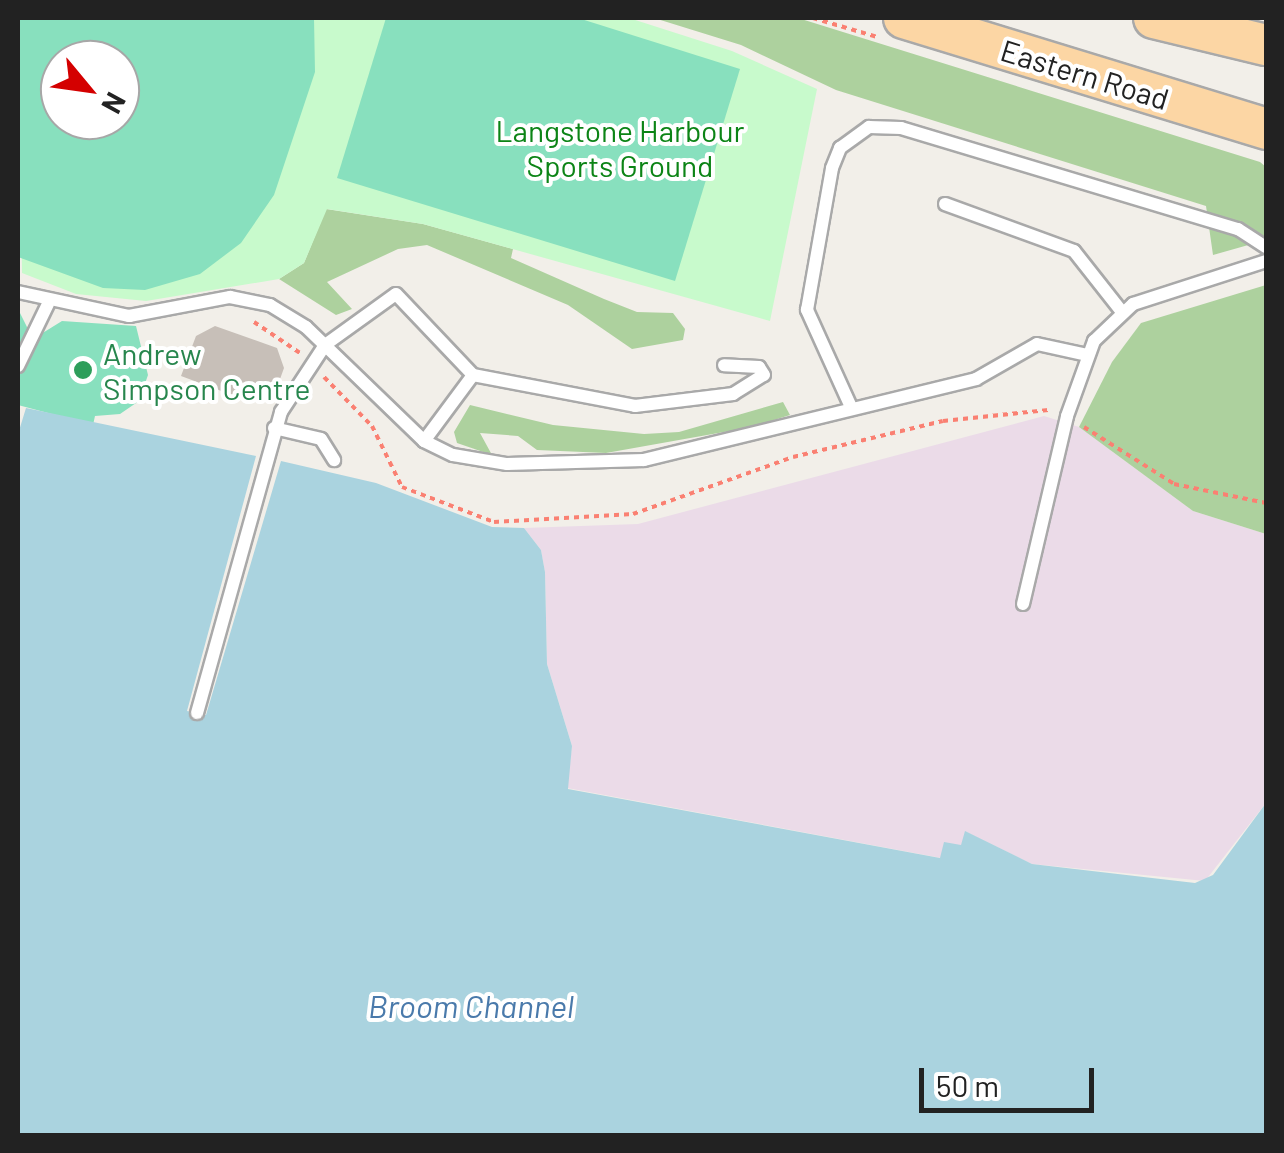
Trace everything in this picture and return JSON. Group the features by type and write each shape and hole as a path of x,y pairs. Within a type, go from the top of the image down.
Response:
{"main road":[{"name":"Eastern Road","path":"904,18 1266,129"},
{"path":"1154,18 1266,44"}],"lane":[{"path":"851,407 809,326 808,310 832,168 840,148 869,127 901,128 1200,218 1266,247"},
{"path":"945,204 1074,251 1122,312"},
{"path":"1023,604 1067,416 1087,355 1122,312 1266,261"},
{"path":"18,292 48,304 129,316 248,298 289,315 424,441 485,462 606,464 677,454 976,378 1037,344 1087,355"},
{"path":"196,713 274,428 325,345 396,294 474,375 636,406 733,394 764,376 759,367 724,365"},
{"path":"18,366 48,304"},
{"path":"424,441 474,375"},
{"path":"274,428 321,438 334,460"}],"path":[{"path":"242,314 312,364 372,426 402,487 494,522 633,514 792,457 943,422 1034,408 1067,416 1174,484 1266,503"}],"shaded area":[{"path":"1044,416 1079,427 1193,511 1266,534 1266,803 1205,881 1032,864 966,832 961,846 941,858 567,788 572,746 547,664 545,572 541,550 524,528 638,524"}],"green space":[{"name":"Langstone Harbour Sports Ground","path":"18,18 629,18 732,51 817,89 770,321 423,224 327,209 304,263 279,279 146,301 76,294 22,273"},
{"path":"18,18 314,18 315,72 274,195 241,243 200,274 145,290 103,288 18,257"},
{"path":"386,18 578,18 740,69 675,281 337,178"},
{"path":"654,18 798,18 1260,162 1266,167 1266,240 1213,255 1206,206 836,90 741,45"},
{"path":"326,209 423,224 513,249 511,258 604,299 637,312 673,313 685,329 683,340 632,349 568,305 427,245 398,249 327,282 352,309 336,315 279,279 304,263"},
{"path":"1266,285 1266,534 1193,511 1079,427 1112,362 1141,323"},
{"name":"Andrew Simpson Centre","path":"18,309 27,327 41,334 62,321 136,326 148,375 139,401 120,414 95,416 93,425 18,405"},
{"path":"783,402 790,415 752,427 606,453 537,450 518,436 480,433 492,455 457,443 454,432 470,405 553,425 644,434 679,432"}],"water":[{"name":"Broom Channel","path":"26,408 256,456 187,711 206,715 281,461 376,483 492,527 524,528 541,550 545,572 547,664 572,746 568,789 940,858 944,842 961,845 965,831 1032,864 1195,883 1213,875 1266,803 1266,1135 18,1136 18,434"}],"building":[{"path":"215,326 277,348 284,368 275,393 250,383 232,395 181,376 196,336"}],"place":[{"name":"Andrew Simpson Centre","path":"83,370"}]}
